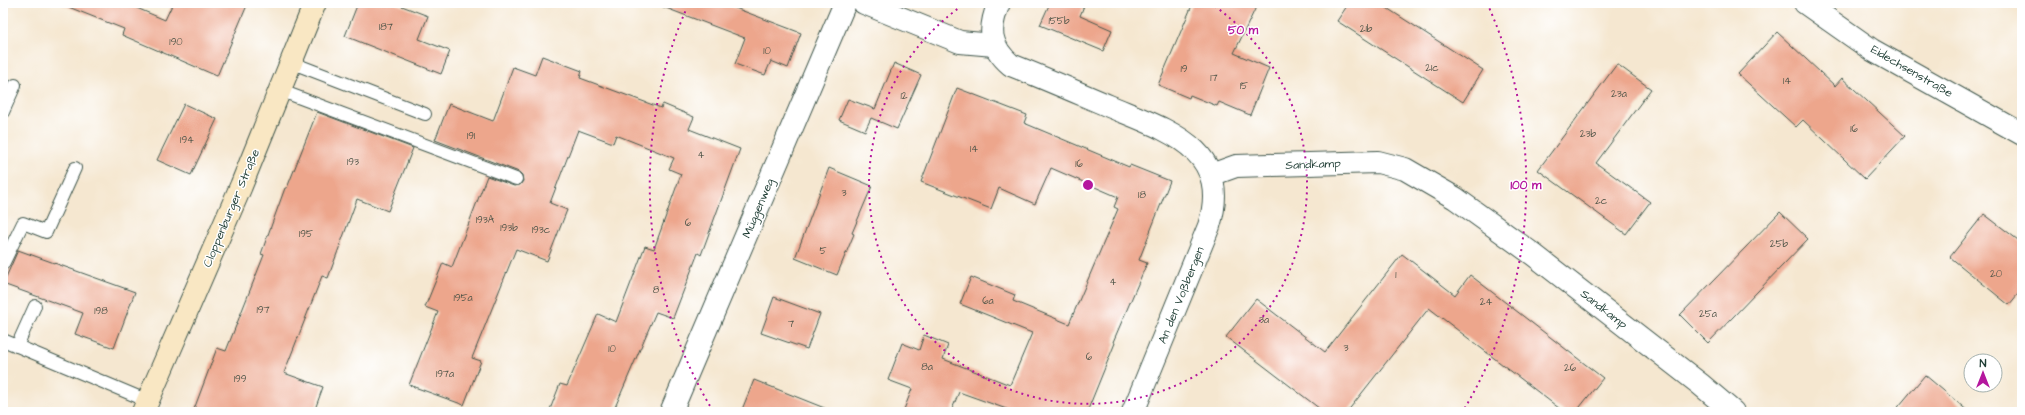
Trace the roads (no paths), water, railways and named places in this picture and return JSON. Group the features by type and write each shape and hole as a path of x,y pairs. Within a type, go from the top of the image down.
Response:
{"main road":[{"name":"Cloppenburger Straße","path":"145,409 241,186 315,3"}],"street":[{"name":"Müggenweg","path":"671,412 845,3"},
{"path":"864,3 960,42 994,45"},
{"path":"1000,3 994,16 994,45 1001,56 1011,65 1180,137 1203,160 1211,175"},
{"name":"Eidechsenstraße","path":"1805,3 1872,50 2022,134"},
{"name":"Sandkamp","path":"1211,175 1236,166 1378,162 1405,169 1455,198 1534,254 1700,384 1733,412"},
{"name":"An den Voßbergen","path":"1133,412 1209,226 1215,198 1211,175"}],"lane":[{"path":"290,62 425,114"},
{"path":"3,112 15,85"},
{"path":"279,90 516,178"},
{"path":"3,264 23,223 46,232 74,168"},
{"path":"17,346 35,306"},
{"path":"3,340 145,409"}]}
